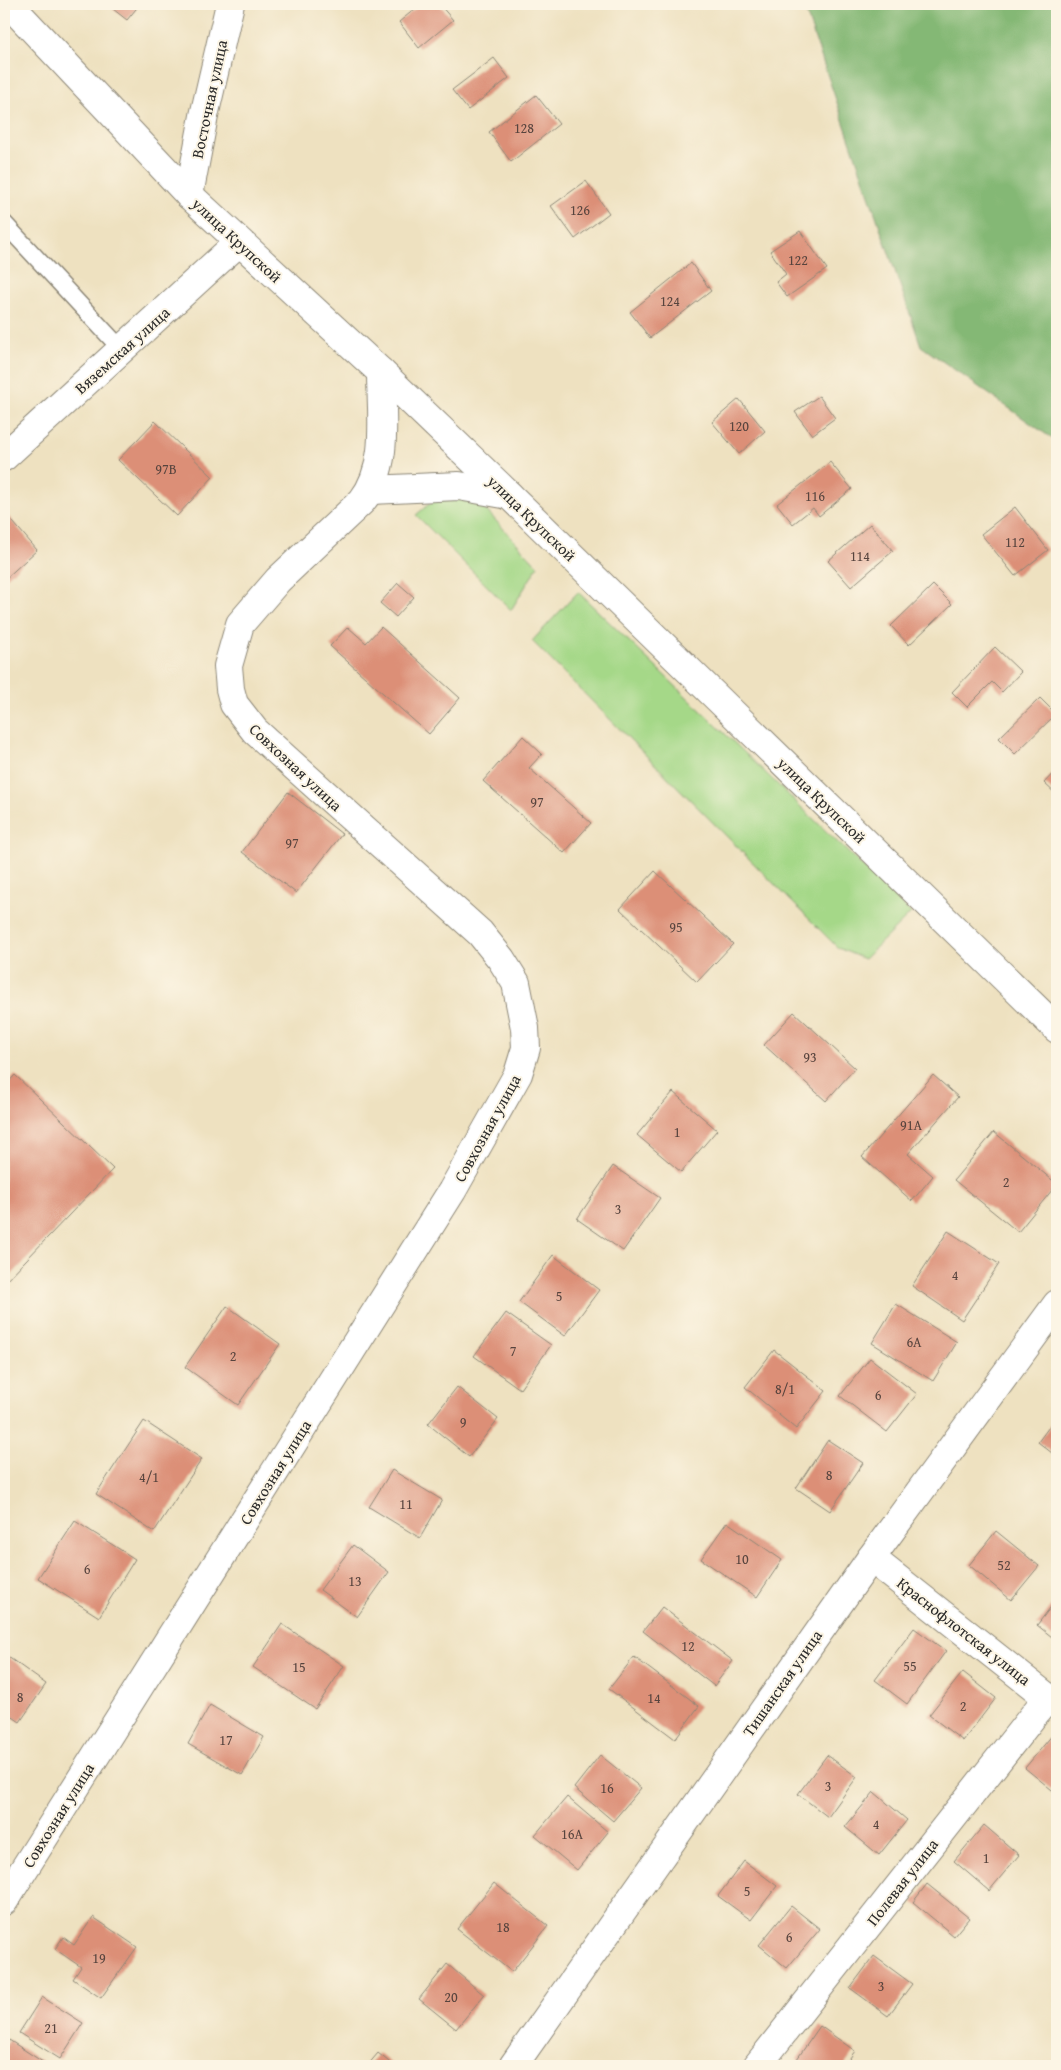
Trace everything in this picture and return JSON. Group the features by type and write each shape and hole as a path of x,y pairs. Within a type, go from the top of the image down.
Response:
{"street":[{"name":"улица Крупской","path":"8,4 189,195 381,372 509,495 1057,1030"},
{"name":"Восточная улица","path":"189,195 204,116 230,4"},
{"name":"Вяземская улица","path":"4,457 239,242"},
{"name":"Совхозная улица","path":"4,1901 452,1191 518,1074 526,1048 525,1028 516,984 501,959 480,933 255,732 234,704 228,666 240,624 278,580 362,501 371,490 381,448 383,421 381,372"},
{"path":"371,490 459,486 509,495"},
{"name":"Тишанская улица","path":"513,2066 871,1558 1057,1304"},
{"name":"Краснофлотская улица","path":"871,1558 1052,1701"},
{"name":"Полевая улица","path":"757,2066 1052,1701"}],"lane":[{"path":"4,223 122,350"}],"green space":[{"path":"803,4 1057,4 1057,442 921,346"},
{"path":"458,480 538,566 511,610 416,515"},
{"path":"578,592 911,913 864,959 838,948 532,641"}],"building":[{"path":"117,4 140,4 127,20 113,9"},
{"path":"421,4 439,4 453,20 419,48 399,22"},
{"path":"494,58 509,78 468,110 452,90"},
{"path":"536,95 559,124 511,162 489,132"},
{"path":"586,181 609,213 575,239 551,206"},
{"path":"800,231 827,269 787,297 776,282 786,274 770,251"},
{"path":"691,263 711,291 650,338 630,312"},
{"path":"819,396 835,418 812,435 795,412"},
{"path":"739,399 765,431 739,454 712,422"},
{"path":"155,421 213,477 177,516 118,460"},
{"path":"830,462 852,489 819,516 813,508 793,524 777,504"},
{"path":"1015,507 1048,550 1015,576 981,534"},
{"path":"7,515 37,550 4,580 4,518"},
{"path":"870,524 893,551 851,587 828,561"},
{"path":"398,583 414,597 396,617 380,603"},
{"path":"933,585 952,604 909,645 891,626"},
{"path":"348,627 366,643 381,627 460,698 429,734 330,646"},
{"path":"995,647 1021,672 1002,692 992,682 967,707 952,692"},
{"path":"1040,698 1056,714 1015,754 999,738"},
{"path":"523,736 542,754 529,768 591,823 564,853 483,781"},
{"path":"1057,769 1057,795 1044,783"},
{"path":"288,792 342,834 296,893 242,852"},
{"path":"655,871 733,944 697,982 620,909"},
{"path":"794,1012 855,1068 826,1101 764,1045"},
{"path":"15,1075 113,1169 4,1283 4,1087"},
{"path":"933,1075 958,1097 908,1154 933,1176 912,1201 862,1157"},
{"path":"673,1092 717,1130 681,1172 637,1135"},
{"path":"994,1132 1057,1184 1018,1232 954,1180"},
{"path":"613,1166 660,1198 623,1251 577,1219"},
{"path":"948,1231 999,1264 962,1320 912,1286"},
{"path":"553,1255 599,1290 565,1336 519,1302"},
{"path":"896,1304 957,1342 933,1381 872,1343"},
{"path":"227,1306 280,1344 238,1405 185,1367"},
{"path":"506,1313 551,1345 520,1389 474,1356"},
{"path":"774,1350 826,1391 796,1429 745,1387"},
{"path":"870,1358 917,1394 887,1432 840,1396"},
{"path":"457,1387 498,1419 469,1457 428,1424"},
{"path":"1057,1416 1057,1457 1038,1442"},
{"path":"144,1421 202,1459 154,1532 96,1494"},
{"path":"828,1440 863,1463 830,1511 796,1488"},
{"path":"392,1470 442,1500 420,1538 369,1507"},
{"path":"75,1521 135,1559 99,1617 38,1578"},
{"path":"727,1522 782,1560 757,1597 701,1559"},
{"path":"996,1531 1039,1566 1011,1600 969,1565"},
{"path":"353,1545 389,1572 357,1617 320,1590"},
{"path":"1057,1599 1057,1641 1037,1625"},
{"path":"662,1607 733,1661 714,1686 643,1631"},
{"path":"282,1624 344,1666 315,1709 253,1667"},
{"path":"914,1628 946,1651 907,1704 875,1680"},
{"path":"4,1654 46,1684 20,1722 4,1711"},
{"path":"634,1657 699,1706 675,1739 609,1689"},
{"path":"963,1672 996,1698 963,1741 929,1715"},
{"path":"210,1705 264,1737 242,1775 188,1744"},
{"path":"1054,1733 1057,1736 1057,1794 1025,1768"},
{"path":"600,1755 641,1788 613,1821 574,1788"},
{"path":"827,1755 857,1777 828,1817 798,1794"},
{"path":"874,1792 907,1820 879,1855 845,1827"},
{"path":"567,1797 608,1832 577,1870 535,1835"},
{"path":"984,1825 1019,1855 989,1891 954,1861"},
{"path":"744,1861 777,1886 751,1920 718,1896"},
{"path":"494,1883 548,1926 512,1972 457,1929"},
{"path":"927,1884 969,1918 954,1936 913,1902"},
{"path":"791,1906 820,1929 787,1968 759,1945"},
{"path":"93,1917 137,1947 101,1998 73,1979 81,1967 55,1949 63,1937 74,1945"},
{"path":"874,1956 912,1984 888,2016 850,1988"},
{"path":"447,1964 484,1995 456,2029 419,1999"},
{"path":"42,1997 83,2023 60,2059 19,2033"},
{"path":"820,2026 855,2051 844,2066 807,2066 797,2059"},
{"path":"9,2040 49,2066 4,2066 4,2049"},
{"path":"378,2053 394,2066 367,2066"}]}
